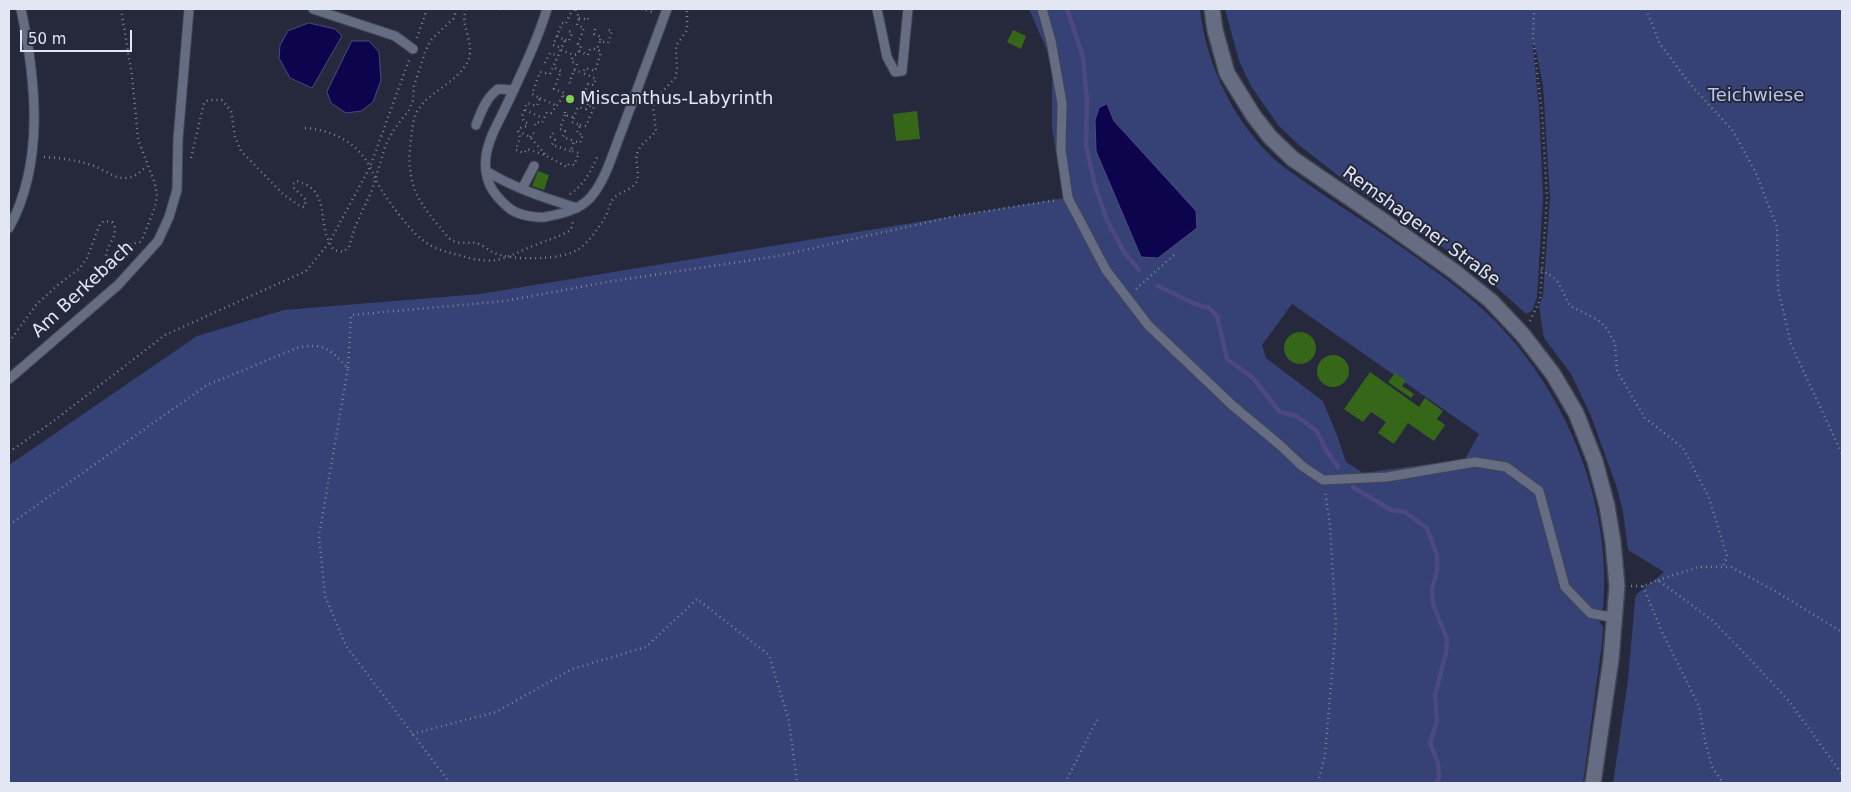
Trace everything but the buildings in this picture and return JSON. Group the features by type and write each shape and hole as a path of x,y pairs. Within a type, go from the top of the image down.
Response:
{"main road":[{"name":"Remshagener Straße","path":"1212,9 1215,30 1227,73 1253,115 1270,136 1293,159 1382,220 1491,300 1523,336 1552,374 1576,413 1595,461 1607,506 1617,586 1611,659 1593,783"}],"lane":[{"path":"9,228 25,188 32,157 34,87 29,44 21,9"},
{"name":"Am Berkebach","path":"9,379 118,285 158,241 169,217 177,190 178,138 189,9"},
{"path":"313,9 395,36 413,49"},
{"path":"547,9 540,32 490,140 486,156 489,186 496,196 512,210 538,218 564,213 576,208 589,200 595,191 606,170 667,9"},
{"path":"877,9 886,57 896,72 902,71 908,9"},
{"path":"1042,9 1051,42 1062,103 1061,150 1068,198 1106,270 1148,325 1232,405 1302,466 1324,480 1387,477 1475,462 1506,467 1538,491 1565,587 1590,612 1615,618"},
{"path":"476,125 492,93 498,89 514,90"},
{"path":"522,189 534,166"},
{"path":"486,171 522,189 576,208"}],"path":[{"path":"121,9 132,76 138,139 155,184 157,196 155,207 142,242"},
{"path":"9,452 51,423 165,336 306,271 329,243 370,167 427,9"},
{"path":"190,158 204,103 208,100 222,100 231,111 235,136 240,150 284,196 300,206 304,207 306,200 294,188 293,184 297,181 303,182 316,191 321,199 324,229 329,243 334,250 343,252 349,247 355,227 372,190 386,144 409,110 413,100 414,86 425,52 431,40 453,19 457,9"},
{"path":"500,9 511,9"},
{"path":"570,83 577,64 571,61 574,55 578,54 581,46 578,44 584,28 577,26 579,18 575,9 570,14 566,24 562,23 553,45 574,55"},
{"path":"641,9 654,10 652,16"},
{"path":"1523,336 1540,300 1547,198 1542,113 1533,39 1534,9"},
{"path":"1646,9 1660,44 1690,84 1733,131 1755,171 1777,227 1778,288 1791,344 1842,454"},
{"path":"579,18 588,20 588,18"},
{"path":"600,42 608,44 612,32 605,29"},
{"path":"595,30 594,34 601,38 597,50"},
{"path":"557,36 569,41 572,33 569,32"},
{"path":"557,106 532,94 540,72 550,74 565,40"},
{"path":"579,51 588,55 590,49 601,52 595,71 586,68 583,73"},
{"path":"545,63 550,53 558,56"},
{"path":"553,67 561,71 554,89 564,93 563,96 572,100 571,104"},
{"path":"574,70 596,79 594,85 588,84 586,92 591,95 586,109 578,107 572,122 586,126 594,107 588,105"},
{"path":"535,125 536,122 542,123 547,112 551,113 563,96"},
{"path":"518,131 520,128 527,126 522,116 527,103 536,106 540,98"},
{"path":"525,110 544,118"},
{"path":"573,117 565,114 560,129 565,131 563,137 580,143 583,135 578,133 580,125"},
{"path":"305,128 320,129 342,138 358,150 370,167 375,180 413,230 428,244 444,251 471,258 494,261 512,256 571,230 576,208"},
{"path":"518,131 530,137 545,154"},
{"path":"518,131 520,137 516,150 524,153 527,149 545,154 567,167 569,164 574,165 578,152 552,145 555,140 550,137 553,133"},
{"path":"530,137 533,133 536,135"},
{"path":"571,150 574,141"},
{"path":"534,166 539,158 545,154"},
{"path":"564,194 570,194 582,184 589,175 599,154"},
{"path":"32,157 78,162 124,178 137,175 147,166"},
{"path":"450,783 346,646 325,596 319,536 348,368 350,315 505,301 607,282 778,256 955,216 1068,198"},
{"path":"9,342 36,305 80,268 87,258 100,224 108,221 112,222 115,226 116,231 106,250 106,256 110,258 120,254 127,246 142,242 158,241"},
{"path":"1126,298 1174,255"},
{"path":"1541,270 1558,282 1570,306 1598,320 1607,329 1615,344 1617,371 1645,418 1683,448 1709,498 1726,556 1723,567"},
{"path":"9,525 207,385 297,348 312,344 329,349 348,368"},
{"path":"1318,783 1326,754 1336,625 1330,525 1324,480"},
{"path":"1617,586 1643,586 1699,567 1731,567 1776,590 1842,632"},
{"path":"1658,580 1713,621 1746,655 1788,700 1842,774"},
{"path":"1643,586 1662,632 1699,706 1712,767 1723,783"},
{"path":"412,734 496,712 572,669 646,648 697,599 769,655 789,721 797,783"},
{"path":"1065,783 1098,718"}],"green space":[{"path":"1029,9 1200,9 1208,49 1223,88 1243,123 1270,155 1309,185 1437,272 1476,303 1520,349 1543,381 1563,416 1580,453 1592,492 1600,531 1604,570 1603,609 1598,613 1598,619 1603,627 1602,643 1583,783 9,783 9,465 197,336 284,310 480,294 1064,198 1052,128 1052,62","holes":["1107,105 1114,121 1141,256 1096,151","1292,304 1479,434 1465,459 1363,473 1346,462 1323,401 1266,358 1262,345"]},
{"name":"Teichwiese","path":"1225,9 1842,9 1842,783 1613,783 1628,680 1636,595 1664,572 1628,550 1623,512 1617,488 1591,416 1571,374 1544,338 1539,307 1543,295 1550,198 1543,85 1532,40 1539,107 1543,197 1537,297 1532,311 1526,314 1482,274 1345,181 1299,145 1278,125 1251,86 1239,61"}],"shaded area":[{"path":"309,23 335,29 342,36 312,88 290,78 279,58 280,45 288,31"},
{"path":"352,41 369,41 379,52 381,80 373,102 361,111 346,113 331,103 327,92"},
{"path":"1107,104 1114,121 1196,211 1197,228 1158,258 1141,257 1096,151 1095,120 1099,108"}],"waterway":[{"path":"1067,9 1083,57 1087,101 1086,145 1095,186 1107,220 1124,252 1139,270"},
{"path":"1158,286 1195,304 1209,308 1217,316 1227,359 1252,377 1280,412 1296,416 1317,431 1326,450 1338,467"},
{"path":"1353,487 1391,510 1405,512 1427,528 1437,555 1437,571 1432,589 1433,604 1447,639 1446,653 1435,695 1437,721 1430,743 1438,763 1439,778 1436,783"}],"place":[{"name":"Miscanthus-Labyrinth","path":"570,99"}]}
